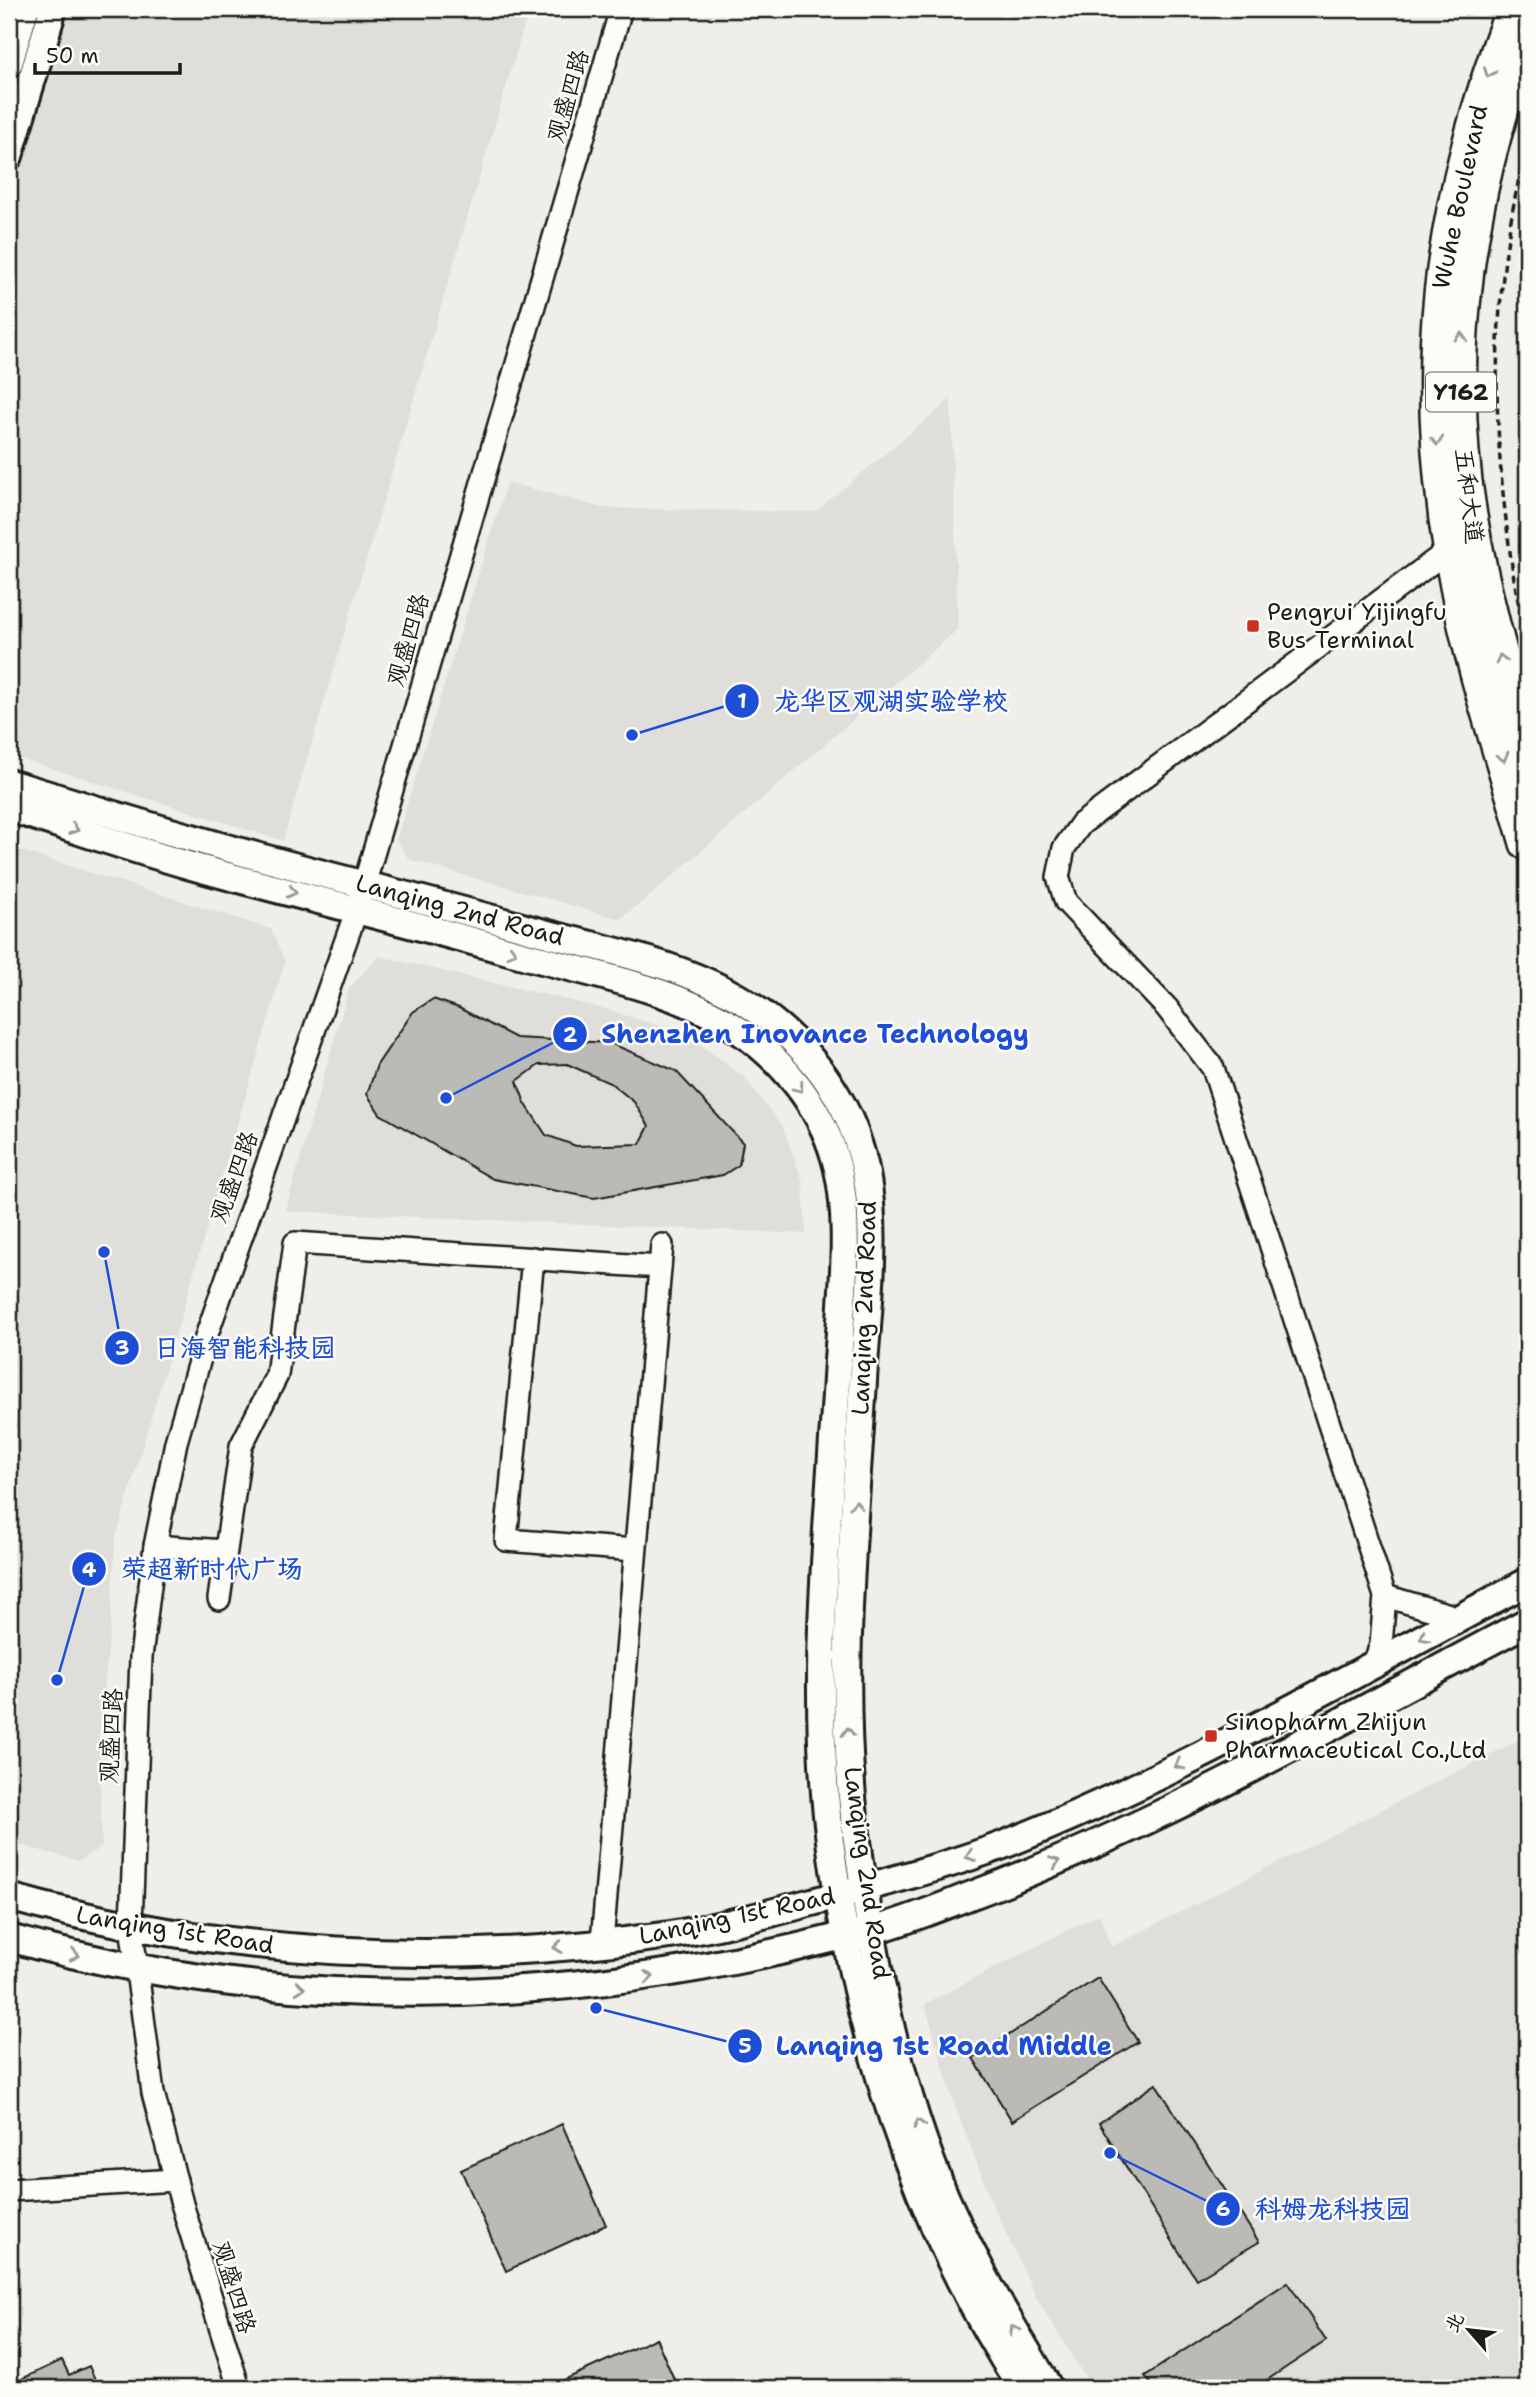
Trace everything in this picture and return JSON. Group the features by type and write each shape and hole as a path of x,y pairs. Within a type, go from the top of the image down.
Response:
{"main road":[{"name":"Wuhe Boulevard","path":"1513,9 1480,97 1462,163 1438,298 1434,367 1436,434 1450,549 1477,670 1527,842"},
{"name":"五和大道","path":"1527,36 1491,144 1470,243 1461,348 1462,434 1469,513 1482,582 1527,748"}],"street":[{"path":"9,63 25,9"},
{"path":"9,156 54,9"},
{"name":"观盛四路","path":"239,2388 176,2180 153,2093 135,1966 131,1925 141,1657 155,1546 176,1442 206,1334 357,909 621,9"},
{"path":"1374,1663 1381,1645 1385,1596 1213,1068 1167,1008 1066,902 1058,877 1064,848 1081,824 1450,549"},
{"name":"Lanqing 2nd Road","path":"9,783 188,837 667,968 721,989 747,1003 790,1037 840,1100 860,1148 869,1202 869,1271 848,1651 850,1776 865,1888 891,2025 926,2146 941,2185 994,2295 1049,2388"},
{"name":"Lanqing 2nd Road","path":"9,808 181,863 357,909 659,994 709,1013 754,1041 790,1076 826,1132 841,1179 843,1204 843,1271 821,1651 823,1778 839,1895 866,2031 883,2095 913,2177 971,2304 1022,2388"},
{"path":"219,1600 241,1447 277,1375 295,1243 660,1267"},
{"path":"602,1942 662,1245"},
{"path":"533,1258 506,1540 635,1550"},
{"path":"155,1546 224,1551"},
{"name":"Lanqing 1st Road","path":"9,1897 60,1912 205,1940 404,1955 504,1952 671,1935 762,1916 865,1888 986,1851 1072,1816 1178,1765 1527,1583"},
{"path":"1385,1596 1460,1618"},
{"name":"Lanqing 1st Road","path":"9,1938 199,1979 302,1989 403,1994 506,1991 677,1974 872,1931 1029,1873 1122,1833 1527,1622"},
{"path":"9,2190 176,2180"}],"path":[{"path":"1527,145 1501,274 1496,414 1511,565 1527,638"}],"shaded area":[{"path":"9,9 529,9 283,841 9,755"},
{"path":"951,399 958,629 645,900 620,919 410,860 396,840 507,482 603,508 815,512"},
{"path":"9,847 271,929 285,962 115,1541 111,1622 99,1737 102,1846 79,1861 9,1842"},
{"path":"379,956 602,1008 688,1035 744,1077 783,1127 803,1182 806,1234 285,1211 349,988"},
{"path":"1527,1736 1527,2388 1092,2388 1038,2301 993,2206 953,2101 925,2004 1099,1914 1111,1947"}],"building":[{"path":"433,999 459,1008 516,1038 610,1043 676,1071 743,1143 739,1165 723,1175 594,1198 493,1179 380,1114 367,1094 377,1065 413,1012","holes":["567,1064 612,1084 634,1102 649,1126 640,1144 576,1146 546,1135 525,1103 517,1081 539,1065"]},
{"path":"1098,1978 1138,2042 1012,2121 973,2058"},
{"path":"1156,2084 1259,2242 1196,2279 1099,2123"},
{"path":"562,2124 606,2225 506,2271 461,2170"},
{"path":"1288,2282 1326,2341 1255,2388 1154,2388 1145,2376"},
{"path":"656,2338 678,2388 557,2388 555,2384"},
{"path":"62,2360 69,2375 89,2366 99,2388 9,2388 9,2385"}],"place":[{"name":"Pengrui Yijingfu Bus Terminal","path":"1253,626"},
{"name":"龙华区观湖实验学校","path":"632,735"},
{"name":"Shenzhen Inovance Technology","path":"446,1098"},
{"name":"日海智能科技园","path":"104,1252"},
{"name":"荣超新时代广场","path":"57,1680"},
{"name":"Sinopharm Zhijun Pharmaceutical Co.,Ltd","path":"1211,1736"},
{"name":"Lanqing 1st Road Middle","path":"596,2008"},
{"name":"科姆龙科技园","path":"1110,2153"}]}
